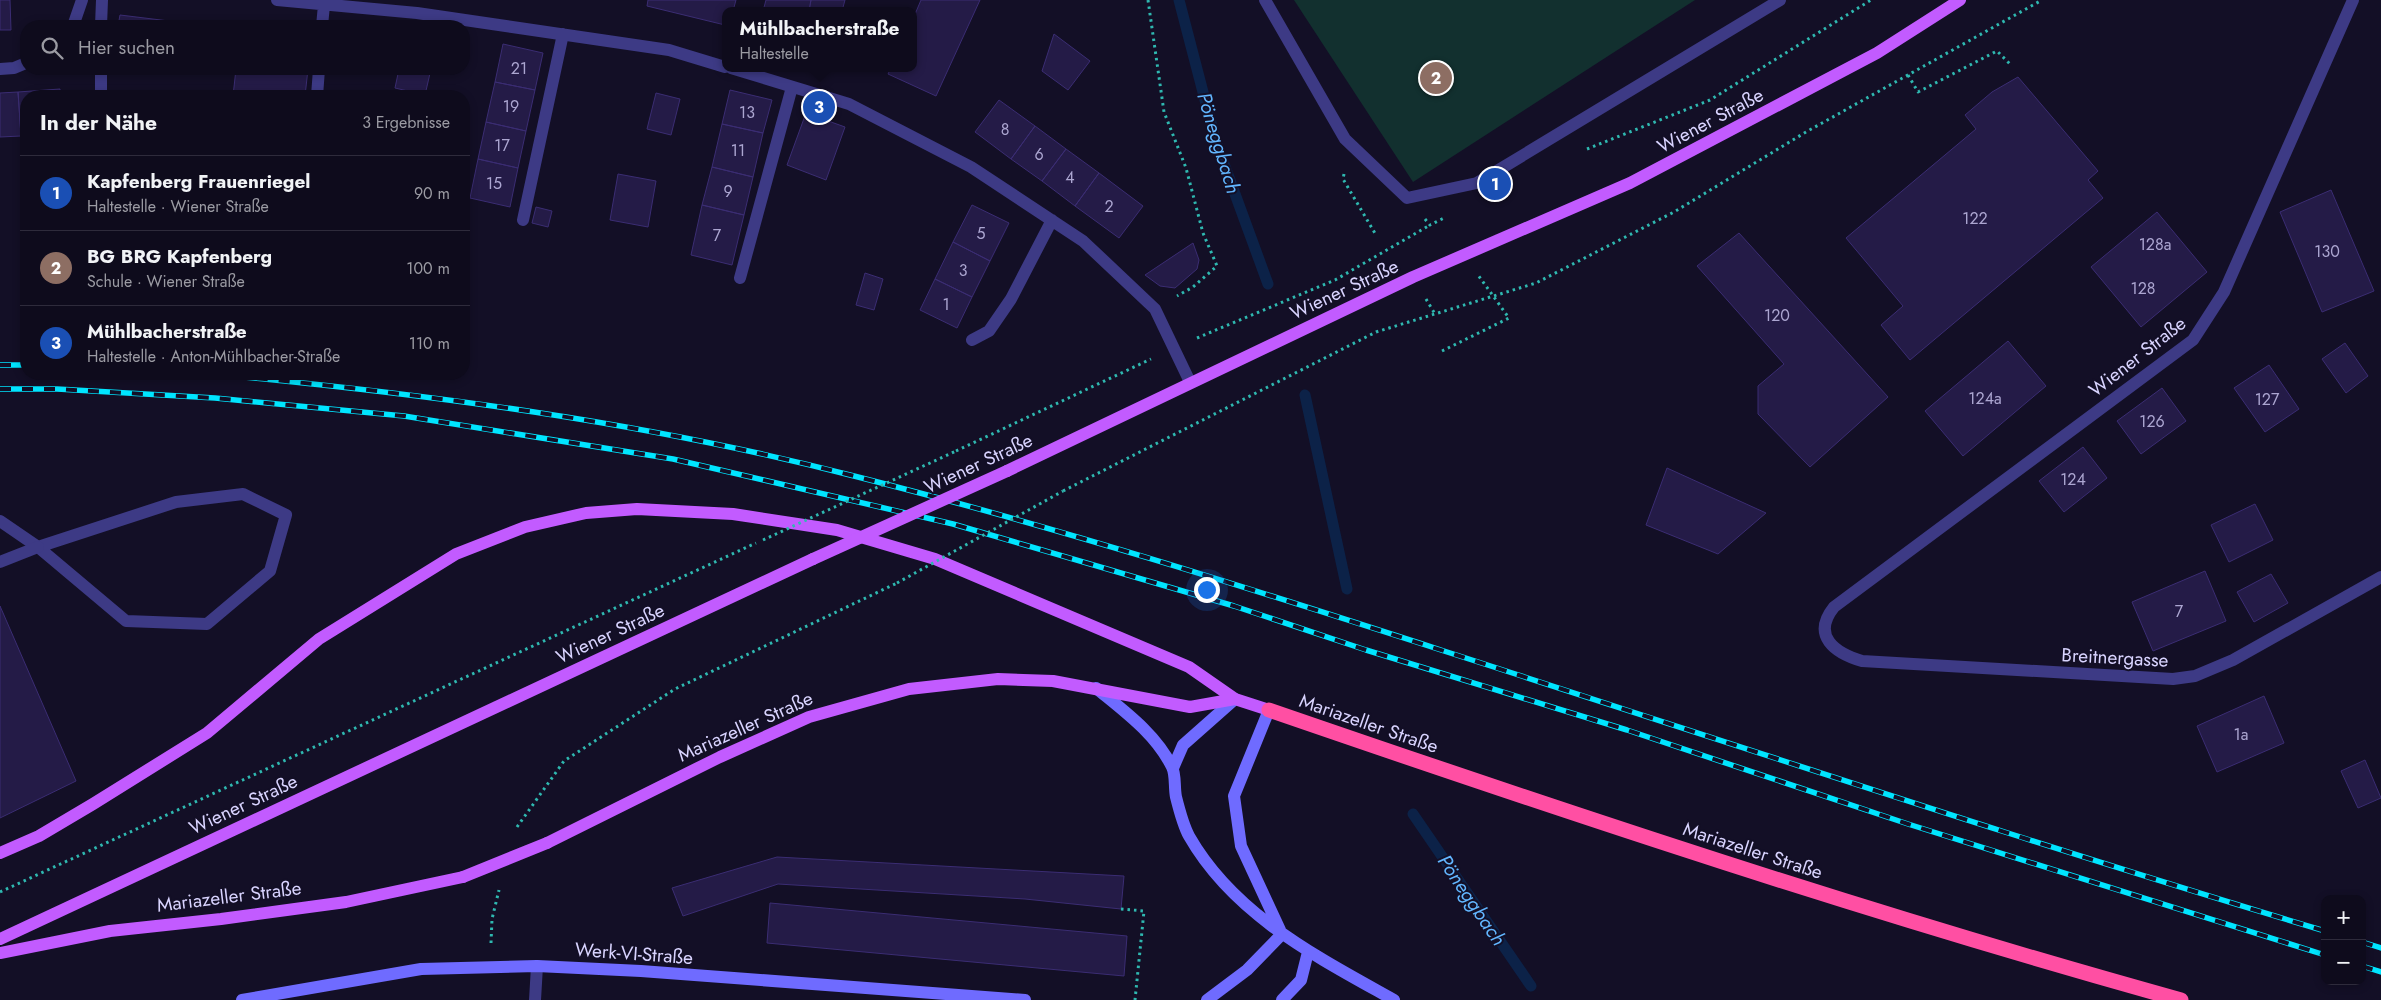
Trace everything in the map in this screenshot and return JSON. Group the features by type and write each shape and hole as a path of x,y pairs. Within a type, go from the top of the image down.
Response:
{"highway":[{"name":"Mariazeller Straße","path":"1269,710 1548,806 1760,874 2079,972 2181,1000"}],"main road":[{"name":"Wiener Straße","path":"0,939 813,559 1007,471 1190,382 1464,255 1630,183 1877,53 1960,0"},
{"path":"0,853 39,836 206,733 319,639 456,554 525,527 586,513 637,508 732,514 837,530 934,559 1189,667 1235,699 1183,746 1173,768"},
{"name":"Mariazeller Straße","path":"0,952 110,930 221,919 346,902 463,877 547,843 720,757 809,717 909,689 998,679 1053,681 1190,707 1235,699 1269,710"},
{"path":"1096,688 1142,725 1173,768 1176,796 1189,835 1224,886 1282,934 1308,952 1394,1000"},
{"path":"1269,710 1234,796 1240,846 1282,934"},
{"path":"1207,1000 1247,970 1282,934"},
{"path":"1282,1000 1301,980 1308,952"},
{"name":"Werk-VI-Straße","path":"242,1000 421,969 537,966 641,971 1025,1000"}],"street":[{"path":"75,20 82,0"},
{"path":"101,20 102,0"},
{"path":"276,0 461,20"},
{"path":"1265,0 1345,139 1407,198 1477,184 1780,0"},
{"name":"Wiener Straße","path":"1828,641 1825,627 1828,615 1834,607 2193,340 2224,292 2353,0"},
{"path":"323,20 324,5"},
{"path":"470,21 669,50 722,65"},
{"path":"523,220 563,34"},
{"path":"0,70 20,66"},
{"path":"745,72 849,104 971,167 1083,240 1155,309 1190,382"},
{"path":"101,75 101,90"},
{"path":"317,90 318,75"},
{"path":"740,278 792,86"},
{"path":"972,340 988,331 1011,298 1052,220"},
{"path":"0,521 38,548 126,620 206,624 270,570 286,515 243,494 176,502 38,548 0,562"},
{"name":"Breitnergasse","path":"1828,641 1832,647 1843,654 1862,661 2173,679 2195,676 2233,660 2381,577"},
{"path":"535,1000 537,966"}],"path":[{"path":"1148,0 1164,112 1186,168 1203,233 1217,266 1194,287 1155,309"},
{"path":"1578,152 1710,100 1871,0"},
{"path":"514,831 564,761 674,689 897,583 1063,491 1376,332 1536,283 1674,212 1908,75 2042,0"},
{"path":"1908,75 1918,92 1997,51 2010,64"},
{"path":"1343,179 1376,235"},
{"path":"1407,198 1430,225 1448,216"},
{"path":"1442,351 1509,318 1464,255"},
{"path":"0,892 956,451"},
{"path":"1121,909 1144,912 1135,1000"}],"green space":[{"path":"1294,0 1695,0 1413,182"}],"building":[{"path":"0,0 10,0 11,30 0,30"},
{"path":"648,0 736,0 734,7 722,7 722,24 647,6"},
{"path":"766,0 811,0 810,7 764,7"},
{"path":"811,0 845,0 843,7 810,7"},
{"path":"921,0 980,0 936,96 888,74 889,72 917,72 917,10"},
{"path":"120,15 161,20 119,20"},
{"path":"1054,34 1090,61 1068,90 1042,71"},
{"path":"503,44 543,53 535,90 495,82"},
{"path":"235,75 307,75 306,90 234,90"},
{"path":"398,75 430,75 426,90 395,88"},
{"path":"2018,77 2098,171 2088,180 2103,198 1910,360 1881,325 1903,306 1846,238 1976,129 1965,115 1992,92"},
{"path":"495,82 535,90 526,131 486,122"},
{"path":"730,90 772,100 763,133 722,124"},
{"path":"18,92 20,92 20,121"},
{"path":"18,92 20,136 0,137 0,93"},
{"path":"656,93 680,99 671,135 647,129"},
{"path":"999,100 1035,126 1011,159 975,132"},
{"path":"806,113 845,127 826,180 787,165"},
{"path":"486,122 526,131 518,168 478,159"},
{"path":"722,124 763,133 753,177 712,167"},
{"path":"1035,126 1066,149 1042,181 1011,159"},
{"path":"1066,149 1099,173 1075,206 1042,181"},
{"path":"478,159 518,168 510,207 470,198"},
{"path":"712,167 753,177 744,215 702,205"},
{"path":"1099,173 1143,206 1119,238 1075,206"},
{"path":"618,174 656,181 648,227 610,220"},
{"path":"2331,190 2374,291 2322,312 2280,212"},
{"path":"702,205 744,215 732,265 691,255"},
{"path":"972,205 1009,223 990,261 953,242"},
{"path":"536,207 552,211 548,227 532,223"},
{"path":"2157,212 2207,272 2141,327 2091,267"},
{"path":"1739,233 1888,397 1810,467 1758,414 1758,386 1784,364 1697,266"},
{"path":"953,242 990,261 972,297 935,279"},
{"path":"1193,243 1199,260 1197,269 1175,288 1160,286 1145,275"},
{"path":"865,273 883,279 874,310 856,305"},
{"path":"935,279 972,297 957,328 920,310"},
{"path":"2008,341 2046,386 1963,456 1925,411"},
{"path":"2345,343 2368,376 2346,393 2322,359"},
{"path":"2269,365 2299,409 2265,432 2234,388"},
{"path":"2162,388 2186,421 2141,454 2117,421"},
{"path":"2083,447 2107,478 2064,512 2039,481"},
{"path":"1667,468 1766,513 1718,554 1646,525"},
{"path":"2255,504 2273,540 2229,562 2211,525"},
{"path":"2205,571 2226,621 2153,651 2132,602"},
{"path":"2271,574 2288,603 2254,622 2237,592"},
{"path":"0,606 76,781 0,818"},
{"path":"2264,696 2284,743 2217,772 2197,726"},
{"path":"2365,760 2381,798 2358,808 2341,771"},
{"path":"777,857 1124,876 1121,909 1025,899 778,884 683,916 672,888"},
{"path":"770,903 1127,936 1124,976 767,943"}],"waterway":[{"name":"Pöneggbach","path":"1179,0 1216,142 1268,284"},
{"name":"Pöneggbach","path":"1305,395 1347,589"},
{"name":"Pöneggbach","path":"1413,814 1531,986"}],"railway":[{"path":"0,365 20,365"},
{"path":"274,380 455,401 616,425 775,457 928,495 1224,581 1994,829 2321,930"},
{"path":"0,389 57,389 215,398 404,416 673,459 953,524 1234,606 1366,650 1627,730 1908,824 2321,954"},
{"path":"2366,943 2381,948"},
{"path":"2366,967 2381,972"}],"place":[{"name":"BG BRG Kapfenberg","path":"1436,78"},
{"name":"Mühlbacherstraße","path":"819,107"},
{"name":"Kapfenberg Frauenriegel","path":"1495,184"}]}
